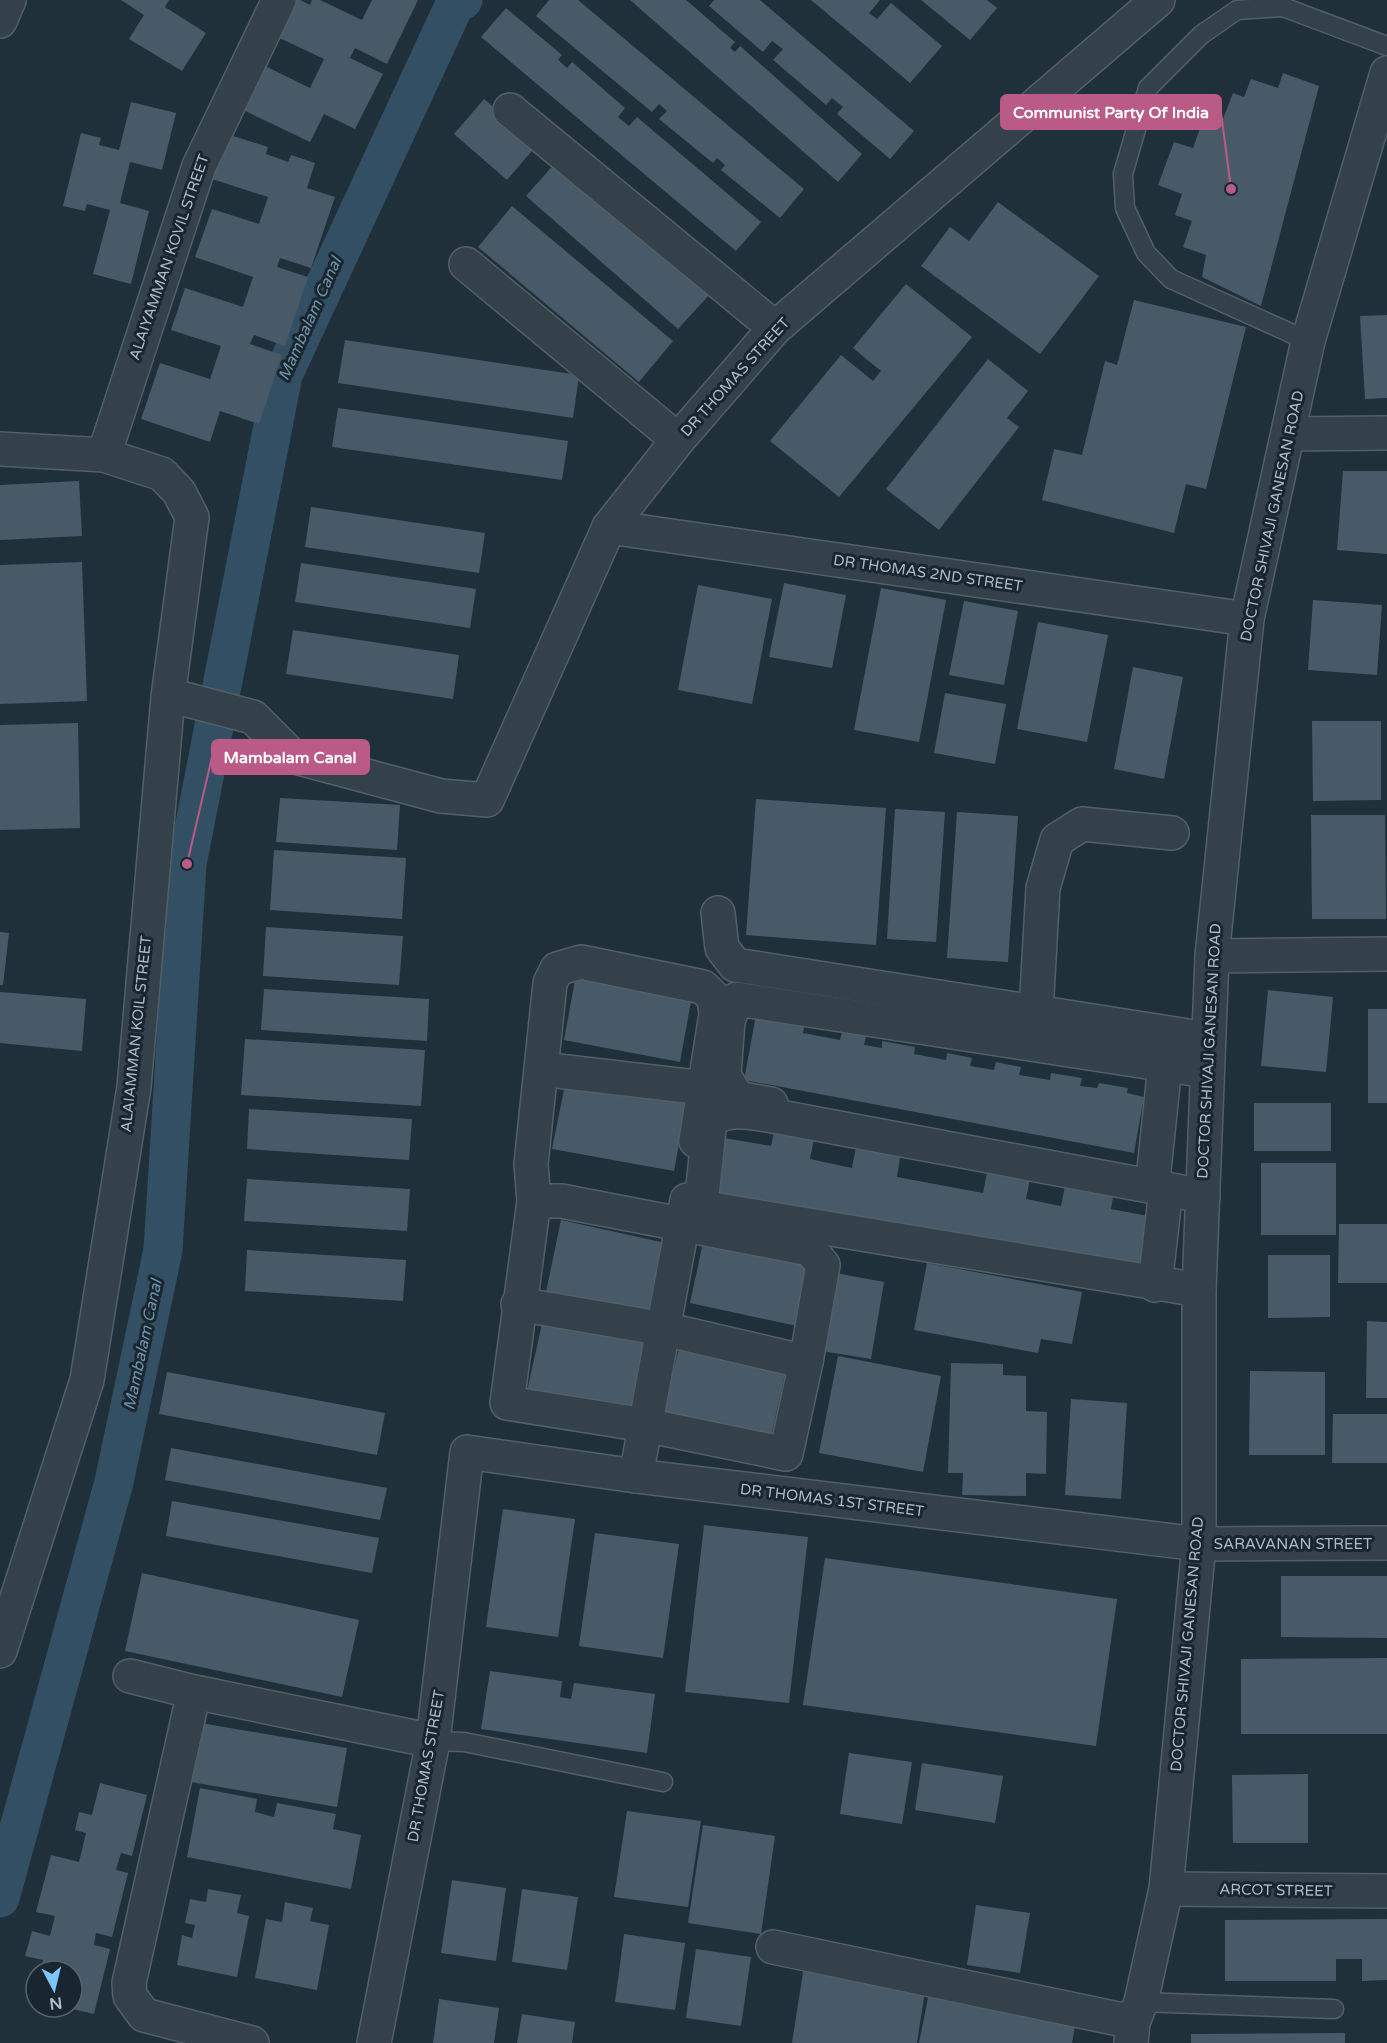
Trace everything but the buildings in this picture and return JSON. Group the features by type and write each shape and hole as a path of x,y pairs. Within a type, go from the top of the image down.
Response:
{"street":[{"path":"0,21 9,0"},
{"name":"ALAIYAMMAN KOVIL STREET","path":"104,455 198,166 279,0"},
{"name":"DR THOMAS STREET","path":"184,699 253,717 292,756 441,796 487,800 609,526 678,440 775,328 1158,0"},
{"name":"DOCTOR SHIVAJI GANESAN ROAD","path":"1135,2022 1166,1889 1198,1544 1199,1290 1212,956 1247,619 1308,341 1387,73"},
{"path":"510,110 775,328"},
{"path":"466,264 678,440"},
{"path":"1289,434 1387,433"},
{"name":"ALAIAMMAN KOIL STREET","path":"0,449 104,455 162,474 179,492 192,517 168,697 134,1087 87,1380 0,1651"},
{"name":"DR THOMAS 2ND STREET","path":"609,526 1247,619"},
{"path":"1036,1012 1043,888 1057,840 1082,824 1172,833"},
{"path":"718,913 722,948 735,965 1208,1039"},
{"path":"1212,956 1387,954"},
{"path":"534,1201 561,1202 684,1223 810,1249 823,1265 806,1362 786,1454 645,1425 507,1403 518,1304 534,1201 531,1164 550,983 557,969 580,962 703,987 714,998 716,1014 684,1223 645,1425 636,1476"},
{"path":"1202,1187 737,1098 724,1075 728,1020 737,999 1206,1071"},
{"path":"1155,1285 1165,1065"},
{"path":"541,1069 704,1088"},
{"path":"1160,1179 733,1111 719,1113 710,1121 702,1195 706,1205 717,1210 1155,1285 1199,1290"},
{"path":"518,1304 664,1329 806,1362"},
{"name":"DR THOMAS STREET","path":"374,2043 433,1741 467,1452"},
{"name":"DR THOMAS 1ST STREET","path":"467,1452 636,1476 1198,1544"},
{"name":"SARAVANAN STREET","path":"1198,1544 1387,1543"},
{"path":"130,1676 194,1692 433,1741"},
{"path":"194,1692 129,1983 130,1996 144,2015 252,2043"},
{"name":"ARCOT STREET","path":"1166,1889 1387,1891"},
{"path":"773,1947 1135,2022"}],"lane":[{"path":"1308,341 1171,279 1146,253 1125,208 1124,174 1148,88 1201,34 1238,10 1283,7 1387,46"},
{"path":"433,1741 464,1743 663,1782"},
{"path":"1135,2022 1334,2009"}],"waterway":[{"name":"Mambalam Canal","path":"0,1898 114,1482 163,1250 187,864 283,375 454,6 463,0"}],"place":[{"name":"Communist Party Of India","path":"1231,189"},
{"name":"Mambalam Canal","path":"187,864"}]}
